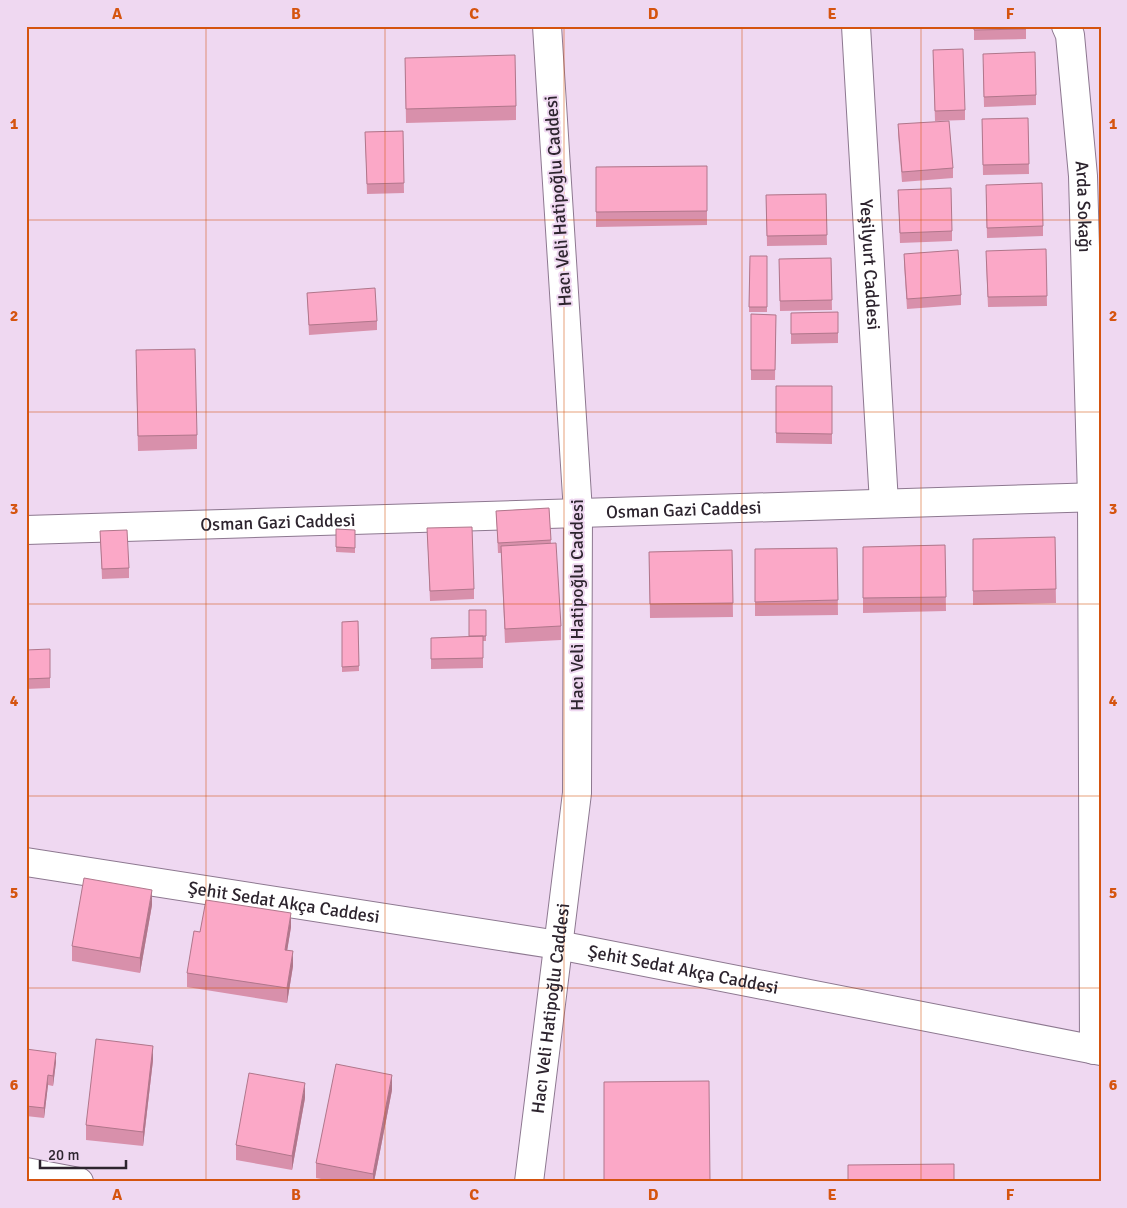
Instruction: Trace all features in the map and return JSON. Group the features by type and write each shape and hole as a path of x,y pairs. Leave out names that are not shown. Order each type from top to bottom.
{"street":[{"name":"Hacı Veli Hatipoğlu Caddesi","path":"529,1182 577,793 578,512 547,26"},
{"name":"Yeşilyurt Caddesi","path":"856,26 884,503"},
{"name":"Arda Sokağı","path":"1066,26 1070,35 1093,271 1097,497 1097,1051"},
{"name":"Osman Gazi Caddesi","path":"26,530 1097,497"},
{"name":"Şehit Sedat Akça Caddesi","path":"26,862 558,945 1097,1051"},
{"path":"26,1172 79,1182"}],"building":[{"path":"974,26 1026,26 1026,29 974,30"},
{"path":"963,49 965,110 935,111 933,50"},
{"path":"1035,52 1036,95 984,97 983,54"},
{"path":"515,55 516,106 406,109 405,58"},
{"path":"1028,118 1029,164 983,165 982,119"},
{"path":"949,121 953,168 902,172 898,124"},
{"path":"403,131 404,183 367,184 365,132"},
{"path":"707,166 707,211 596,212 596,167"},
{"path":"1042,183 1043,226 987,228 986,185"},
{"path":"951,188 952,231 900,233 898,190"},
{"path":"826,194 827,235 767,236 766,195"},
{"path":"1046,249 1047,296 988,297 986,251"},
{"path":"958,250 961,295 907,299 904,254"},
{"path":"750,256 767,256 767,307 749,307"},
{"path":"831,258 832,300 780,301 779,259"},
{"path":"375,288 377,321 309,325 307,293"},
{"path":"838,312 838,333 791,334 791,313"},
{"path":"751,314 776,315 775,370 751,370"},
{"path":"195,349 197,435 138,436 136,350"},
{"path":"776,386 832,386 832,434 776,433"},
{"path":"549,508 551,540 498,543 496,511"},
{"path":"472,527 474,589 430,591 427,528"},
{"path":"336,529 355,530 355,548 336,547"},
{"path":"127,530 129,568 102,569 100,531"},
{"path":"1055,537 1056,589 973,591 973,539"},
{"path":"556,543 561,626 505,629 501,546"},
{"path":"945,545 946,597 863,598 863,547"},
{"path":"837,548 838,600 755,602 755,549"},
{"path":"732,550 733,603 650,604 649,552"},
{"path":"469,610 486,610 486,636 469,636"},
{"path":"358,621 359,666 342,667 342,622"},
{"path":"483,636 483,658 431,659 431,638"},
{"path":"50,649 50,678 26,679 26,650"},
{"path":"84,878 152,890 140,958 72,946"},
{"path":"206,900 291,913 285,950 293,951 287,988 187,973 194,931 200,932"},
{"path":"96,1039 153,1046 143,1132 86,1125"},
{"path":"26,1049 56,1053 53,1076 48,1075 44,1108 26,1106"},
{"path":"336,1064 392,1075 373,1174 316,1163"},
{"path":"249,1073 305,1083 292,1156 236,1145"},
{"path":"709,1081 710,1182 604,1182 604,1082"},
{"path":"954,1164 954,1182 848,1182 848,1165"}]}
